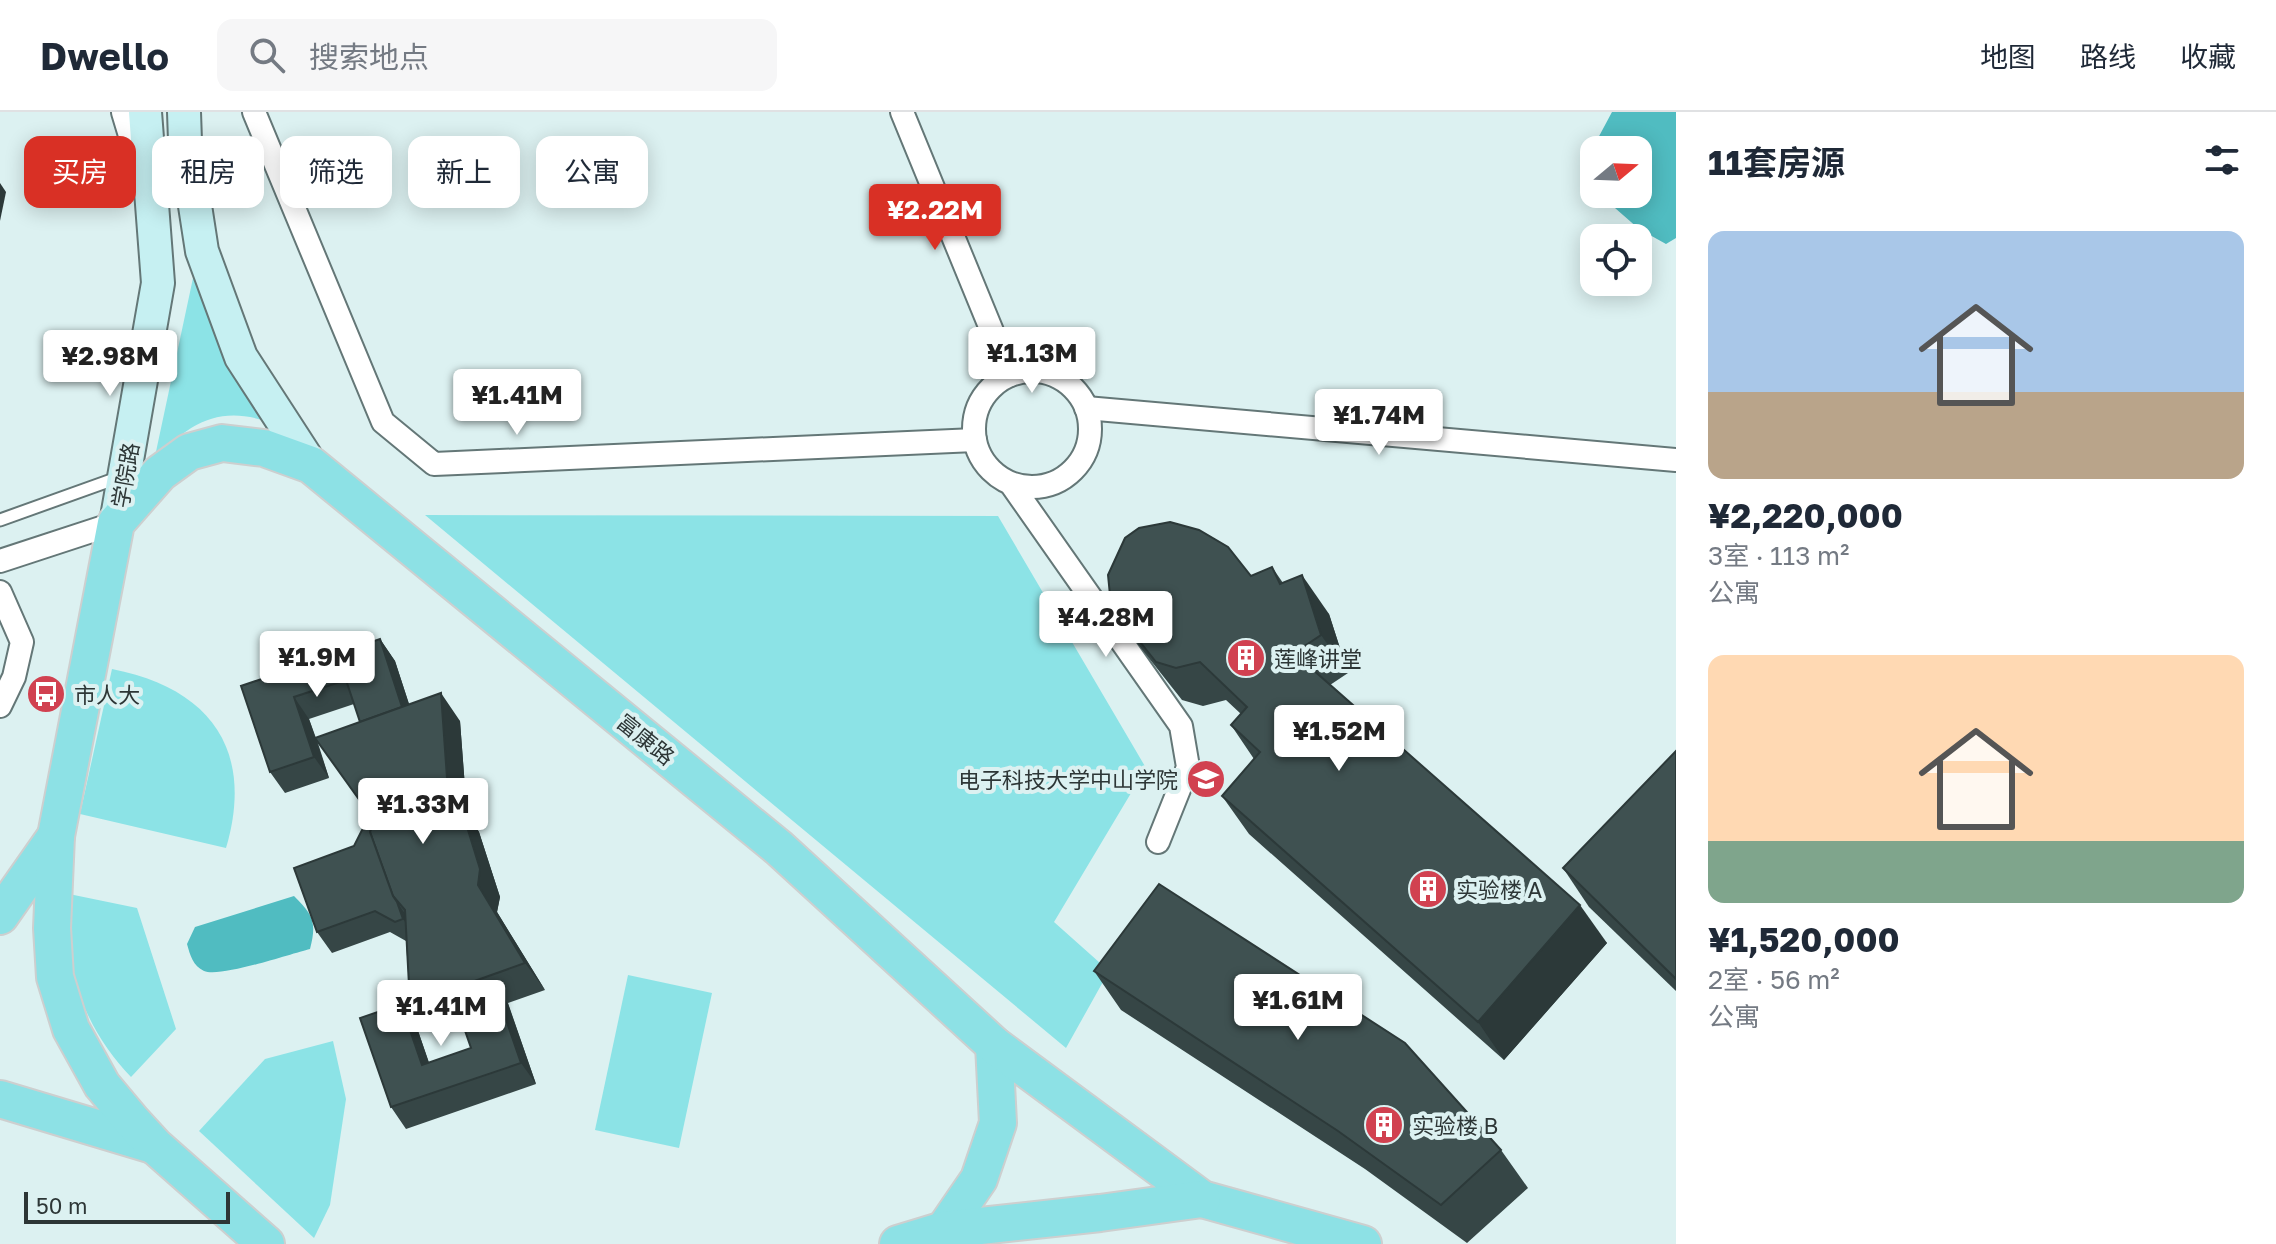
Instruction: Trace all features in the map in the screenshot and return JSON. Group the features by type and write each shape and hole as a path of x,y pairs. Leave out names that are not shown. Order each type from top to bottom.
{"main road":[{"name":"学院路","path":"145,112 158,283 125,476 56,836 52,928 55,977 71,1029 102,1085 155,1146 266,1244"},
{"path":"184,112 185,141 202,251 241,357 311,465"},
{"name":"富康路","path":"116,523 160,473 189,452 222,443 264,448 311,465 779,848 994,1045 1202,1199"},
{"path":"0,916 56,836"},
{"path":"944,1230 979,1179 998,1123 994,1045"},
{"path":"0,1099 155,1146"},
{"path":"898,1244 944,1230 1202,1199 1363,1244"}],"street":[{"path":"126,112 151,189"},
{"path":"254,112 383,422 434,464 975,440"},
{"path":"902,112 1010,375"},
{"path":"1028,371 1046,373 1063,380 1076,392 1086,408 1090,425 1088,443 1081,460 1068,475 1051,485 1031,488 1011,484 994,474 982,458 975,440 974,420 981,401 993,386 1010,375 1028,371"},
{"path":"1086,408 1676,460"},
{"path":"1011,484 1181,726 1188,767 1158,842"},
{"path":"0,561 116,523"},
{"path":"0,592 22,642 14,677 0,706"}],"lane":[{"path":"0,520 125,476"}],"shaded area":[{"path":"1612,112 1676,112 1676,238 1666,244 1652,236 1652,224 1633,224 1615,208 1652,208 1652,136 1599,136"},
{"path":"196,264 205,308 271,423 236,416 206,421 179,436 154,461"},
{"path":"425,515 998,516 1146,768 1054,922 1109,971 1066,1048"},
{"path":"112,669 146,678 175,691 199,708 217,729 229,753 234,781 233,813 226,848 80,814"},
{"path":"69,894 137,908 176,1029 131,1077 100,1037 78,989 69,948"},
{"path":"294,896 312,920 310,949 224,971 204,971 195,963 187,944 195,927"},
{"path":"628,975 712,993 679,1148 595,1130"},
{"path":"333,1041 346,1099 330,1205 314,1238 199,1131 265,1059"}],"building":[{"path":"1170,522 1199,530 1228,547 1251,576 1272,567 1280,584 1302,575 1321,635 1294,653 1580,905 1478,1022 1222,796 1260,752 1231,725 1247,707 1200,662 1176,668 1156,662 1111,605 1108,575 1125,538 1139,528"},
{"path":"380,639 402,707 360,722 346,680 294,697 314,757 270,772 241,686"},
{"path":"441,693 448,792 460,804 480,869 478,885 525,963 410,1004 405,910 393,896 370,832 373,819 315,738"},
{"path":"1676,751 1676,979 1563,868"},
{"path":"371,827 370,832 403,919 395,922 375,911 317,932 294,868 354,846 362,830"},
{"name":"实验楼 B","path":"1159,884 1405,1043 1501,1150 1441,1205 1338,1131 1094,971"},
{"path":"493,982 521,1063 391,1107 360,1018 401,1004 422,1065 471,1048 453,996"}],"place":[{"name":"莲峰讲堂","path":"1246,658"},
{"name":"市人大","path":"46,694"},
{"name":"电子科技大学中山学院","path":"1206,779"},
{"name":"实验楼 A","path":"1428,889"},
{"name":"实验楼 B","path":"1384,1125"}]}
